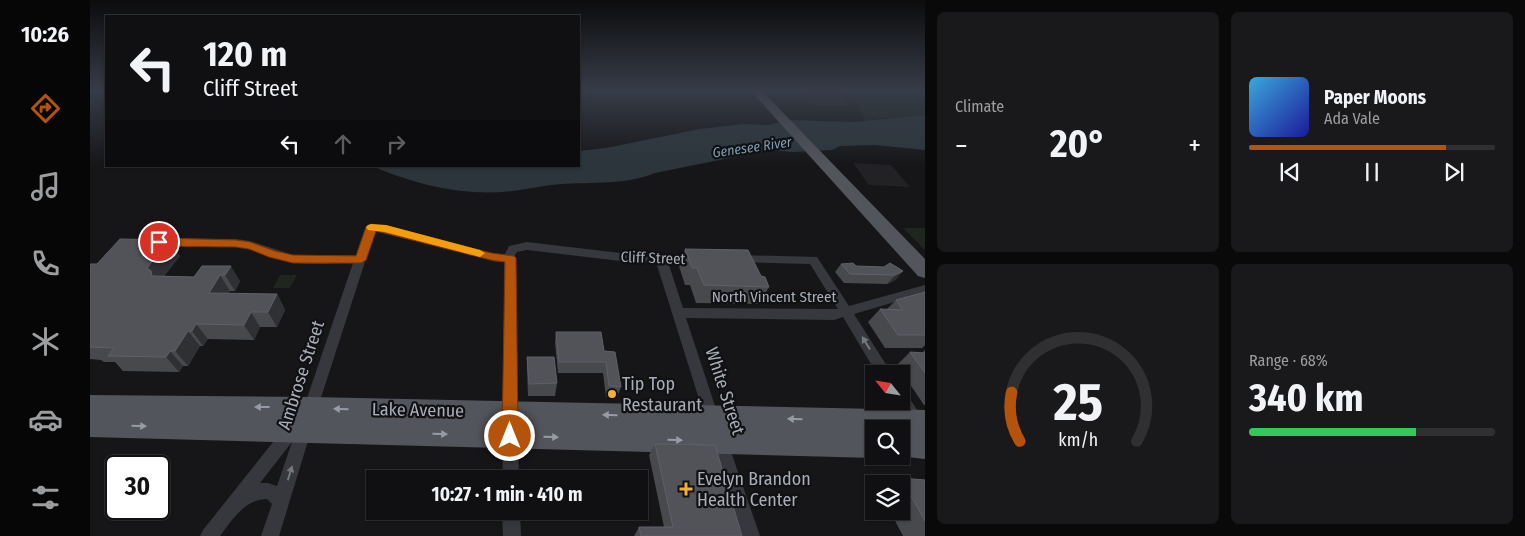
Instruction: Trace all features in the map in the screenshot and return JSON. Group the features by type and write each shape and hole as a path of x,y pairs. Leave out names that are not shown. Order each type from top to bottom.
{"main road":[{"path":"780,115 925,271"},
{"name":"Lake Avenue","path":"90,406 302,424"},
{"name":"Lake Avenue","path":"90,425 510,424 715,428 920,422"},
{"name":"Lake Avenue","path":"715,428 865,444"},
{"path":"910,445 925,446"}],"street":[{"name":"Ambrose Street","path":"270,536 302,424 371,227 386,228 496,258 510,258"},
{"path":"143,242 236,243 250,245 293,259 361,260"},
{"name":"Cliff Street","path":"510,258 513,249 527,246 616,257 708,259"},
{"path":"510,258 511,470"},
{"name":"White Street","path":"661,259 751,536"},
{"path":"728,259 812,260 879,365"},
{"name":"North Vincent Street","path":"678,313 820,316 846,313 925,289"},
{"path":"910,410 920,422 916,435 910,441"},
{"path":"214,530 302,424"},
{"path":"214,530 240,502 256,491 266,490 273,493 280,504"},
{"path":"511,520 512,536"}],"shaded area":[{"path":"862,115 925,115 864,120"},
{"path":"853,163 891,165 910,187 869,185"},
{"path":"903,228 925,228 925,250"},
{"path":"280,275 297,275 290,288 273,288"}],"water":[{"name":"Genesee River","path":"925,115 925,150 875,145 840,146 832,150 793,152 769,150 655,173 633,180 549,185 495,192 459,191 441,188 406,179 374,167 580,167 580,151 606,148 700,129 743,124 769,125 789,120 852,122"}],"building":[{"path":"120,239 169,240 147,268 151,271 152,276 194,277 202,266 231,266 225,275 220,275 209,293 277,294 268,312 251,312 244,325 196,324 192,331 188,331 175,351 170,351 166,357 108,356 114,348 90,347 90,264 97,264"},
{"path":"685,249 748,250 761,276 765,277 769,287 704,285 697,268 692,268"},
{"path":"853,263 856,266 884,267 890,263 903,271 895,275 850,274 841,264"},
{"path":"925,292 925,335 898,335 880,309 903,310 896,300"},
{"path":"556,332 601,332 604,351 615,352 621,387 609,386 606,362 559,362"},
{"path":"910,352 925,353 925,373"},
{"path":"527,357 554,357 557,383 529,384"},
{"name":"Evelyn Brandon Health Center","path":"655,444 715,445 742,536 641,536 639,527 673,527"},
{"path":"910,479 925,480 925,521 910,494"}],"slow traffic":[{"path":"371,227 386,228 480,253"}],"place":[{"name":"Tip Top Restaurant","path":"612,394"},
{"name":"Evelyn Brandon Health Center","path":"686,489"}],"route":[{"path":"159,242 236,243 250,245 293,259 361,260 371,227 376,227 491,256 510,258 510,436"}]}
